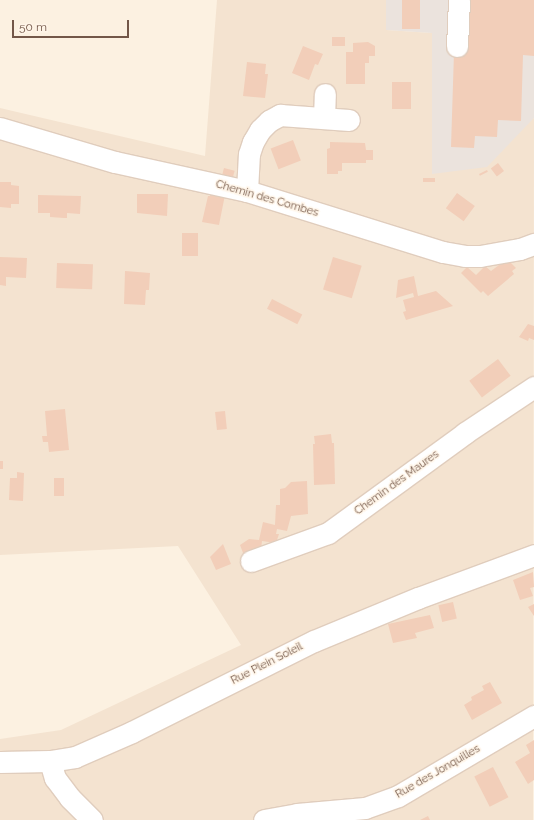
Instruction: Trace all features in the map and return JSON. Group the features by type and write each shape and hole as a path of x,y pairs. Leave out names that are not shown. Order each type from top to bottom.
{"street":[{"path":"457,46 459,0"},
{"path":"324,118 325,94"},
{"path":"247,191 249,154 253,142 260,130 269,121 280,115 350,120"},
{"name":"Chemin des Combes","path":"0,128 115,162 247,191 443,252 465,256 480,256 520,249 534,244"},
{"name":"Chemin des Maures","path":"252,561 328,533 465,433 534,387"},
{"name":"Rue Plein Soleil","path":"0,762 50,761 75,757 132,732 314,641 418,598 534,556"},
{"name":"Rue des Jonquilles","path":"264,820 297,814 365,808 398,796 534,716"},
{"path":"50,761 55,778 70,798 92,820"}],"shaded area":[{"path":"217,0 386,0 386,30 432,33 432,174 534,118 533,820 0,820 0,739 61,730 241,645 178,546 0,555 0,108 205,156"},
{"path":"386,0 534,0 534,118 487,167 432,174 432,33 386,30"}],"building":[{"path":"402,0 420,0 420,29 402,29"},
{"path":"465,0 534,0 534,56 523,55 521,121 498,120 497,137 475,136 474,148 451,147 454,52"},
{"path":"332,37 345,37 345,46 332,46"},
{"path":"368,42 375,46 375,56 369,56 369,63 365,63 365,84 346,84 346,52 353,52 353,43"},
{"path":"303,46 323,54 318,65 315,64 309,80 292,73"},
{"path":"247,62 266,64 265,74 268,74 265,98 243,96"},
{"path":"392,82 411,82 411,109 392,109"},
{"path":"293,140 301,161 278,169 271,149"},
{"path":"330,142 365,143 366,150 373,150 373,160 366,160 366,163 342,163 342,171 338,171 338,174 327,174 327,149 330,148"},
{"path":"498,163 504,171 497,176 491,168"},
{"path":"224,168 235,171 232,181 221,178"},
{"path":"487,170 488,172 480,176 479,174"},
{"path":"423,178 435,178 435,182 423,182"},
{"path":"0,182 11,182 11,185 19,186 19,204 11,204 11,208 0,207"},
{"path":"210,192 225,195 219,225 202,222"},
{"path":"457,193 475,206 464,221 446,208"},
{"path":"137,194 168,194 167,216 137,213"},
{"path":"38,195 81,196 80,214 67,213 67,218 64,218 50,217 50,213 38,213"},
{"path":"182,233 198,233 198,256 182,256"},
{"path":"0,257 27,258 26,278 6,277 6,286 0,285"},
{"path":"333,257 362,266 352,298 323,290"},
{"path":"507,259 516,268 512,271 514,274 488,296 483,291 481,293 461,273 467,267 476,275 485,266 491,271"},
{"path":"57,263 93,264 92,289 56,288"},
{"path":"125,271 150,273 149,290 146,290 145,305 124,304"},
{"path":"414,276 418,296 436,291 453,306 406,320 403,312 406,311 403,300 414,297 413,293 396,298 398,280"},
{"path":"272,299 302,314 297,324 267,309"},
{"path":"528,324 534,326 534,340 529,338 528,341 519,337"},
{"path":"498,359 511,376 482,397 469,381"},
{"path":"65,409 69,450 49,452 48,442 43,442 42,436 47,436 45,411"},
{"path":"225,411 227,429 217,430 215,412"},
{"path":"331,434 332,443 334,443 335,484 314,485 314,436"},
{"path":"0,461 3,461 3,469 0,469"},
{"path":"17,472 24,473 23,501 9,500 10,478 17,478"},
{"path":"54,478 64,478 64,496 54,496"},
{"path":"307,481 308,514 291,516 287,531 277,529 276,534 279,534 276,543 262,541 261,549 245,558 240,545 249,539 259,540 263,522 275,525 276,505 280,505 280,489 285,488 291,482"},
{"path":"223,544 231,564 216,570 210,557"},
{"path":"533,572 534,587 530,588 533,596 520,600 513,580"},
{"path":"453,602 457,619 442,622 438,605"},
{"path":"534,604 534,616 528,607"},
{"path":"430,615 434,628 415,633 417,638 393,643 388,624"},
{"path":"490,682 502,703 472,720 464,705 472,700 471,697 484,690 482,686"},
{"path":"534,740 534,780 528,784 515,762 530,753 526,745"},
{"path":"493,767 508,797 490,807 474,777"},
{"path":"428,816 430,820 420,820"}]}
